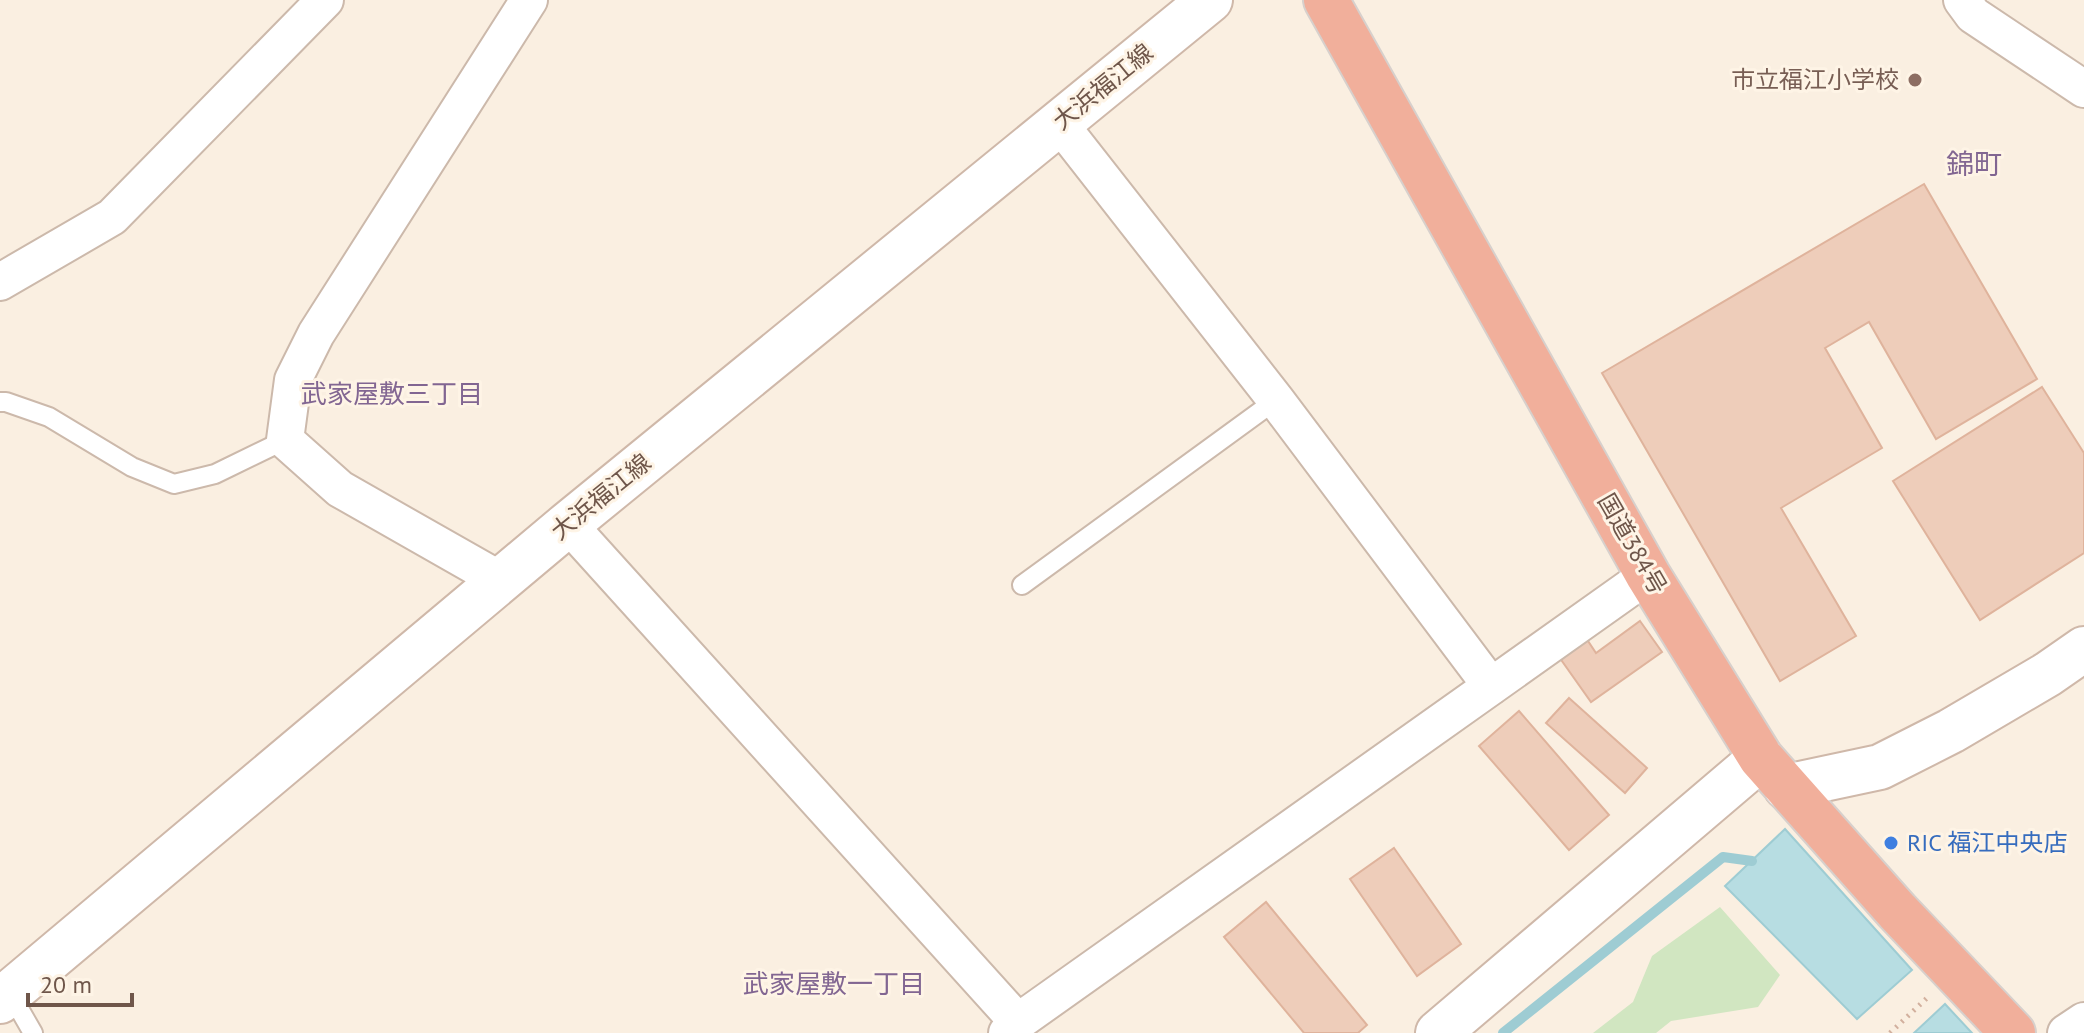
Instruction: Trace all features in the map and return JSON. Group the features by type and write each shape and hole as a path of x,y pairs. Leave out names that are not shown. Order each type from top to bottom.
{"highway":[{"name":"国道384号","path":"1326,0 1648,575 1774,773 2013,1033"}],"main road":[{"name":"大浜福江線","path":"3,992 568,524 1210,0"},
{"path":"1438,1033 1774,773 1880,767 1951,731 2084,649"}],"street":[{"path":"0,282 112,217 325,0"},
{"path":"500,580 340,489 285,440 293,380 316,334 529,0"},
{"path":"1962,0 1973,15 2084,89"},
{"path":"1059,123 1276,400 1491,686"},
{"path":"568,524 1012,1027 1648,575"},
{"path":"2066,1033 2084,1021"}],"lane":[{"path":"1022,585 1276,400"},
{"path":"0,402 49,417 132,467 174,484 215,474 285,440"},
{"path":"3,992 33,1033"}],"path":[{"path":"1890,1033 1955,972"}],"green space":[{"path":"1720,907 1780,975 1758,1007 1671,1021 1656,1033 1593,1033 1633,1002 1652,956"}],"water":[{"path":"1785,829 1912,970 1857,1019 1725,886"},
{"path":"1945,1004 1972,1033 1914,1033"}],"building":[{"path":"1924,184 2037,379 1936,439 1869,322 1825,348 1882,448 1781,508 1856,636 1780,681 1602,373"},
{"path":"2042,387 2084,453 2084,553 1980,620 1893,481"},
{"path":"1640,621 1662,652 1591,702 1557,654 1584,635 1596,653"},
{"path":"1569,698 1647,768 1625,793 1546,723"},
{"path":"1519,711 1609,815 1569,850 1479,746"},
{"path":"1394,848 1461,944 1417,976 1350,879"},
{"path":"1266,902 1367,1025 1358,1033 1304,1033 1224,937"}],"waterway":[{"path":"1503,1033 1723,857 1752,861"}],"place":[{"name":"市立福江小学校","path":"1915,80"},
{"name":"RIC 福江中央店","path":"1891,843"}],"district":[{"name":"錦町","path":"1974,164"},
{"name":"武家屋敷三丁目","path":"392,394"},
{"name":"武家屋敷一丁目","path":"834,984"}]}
